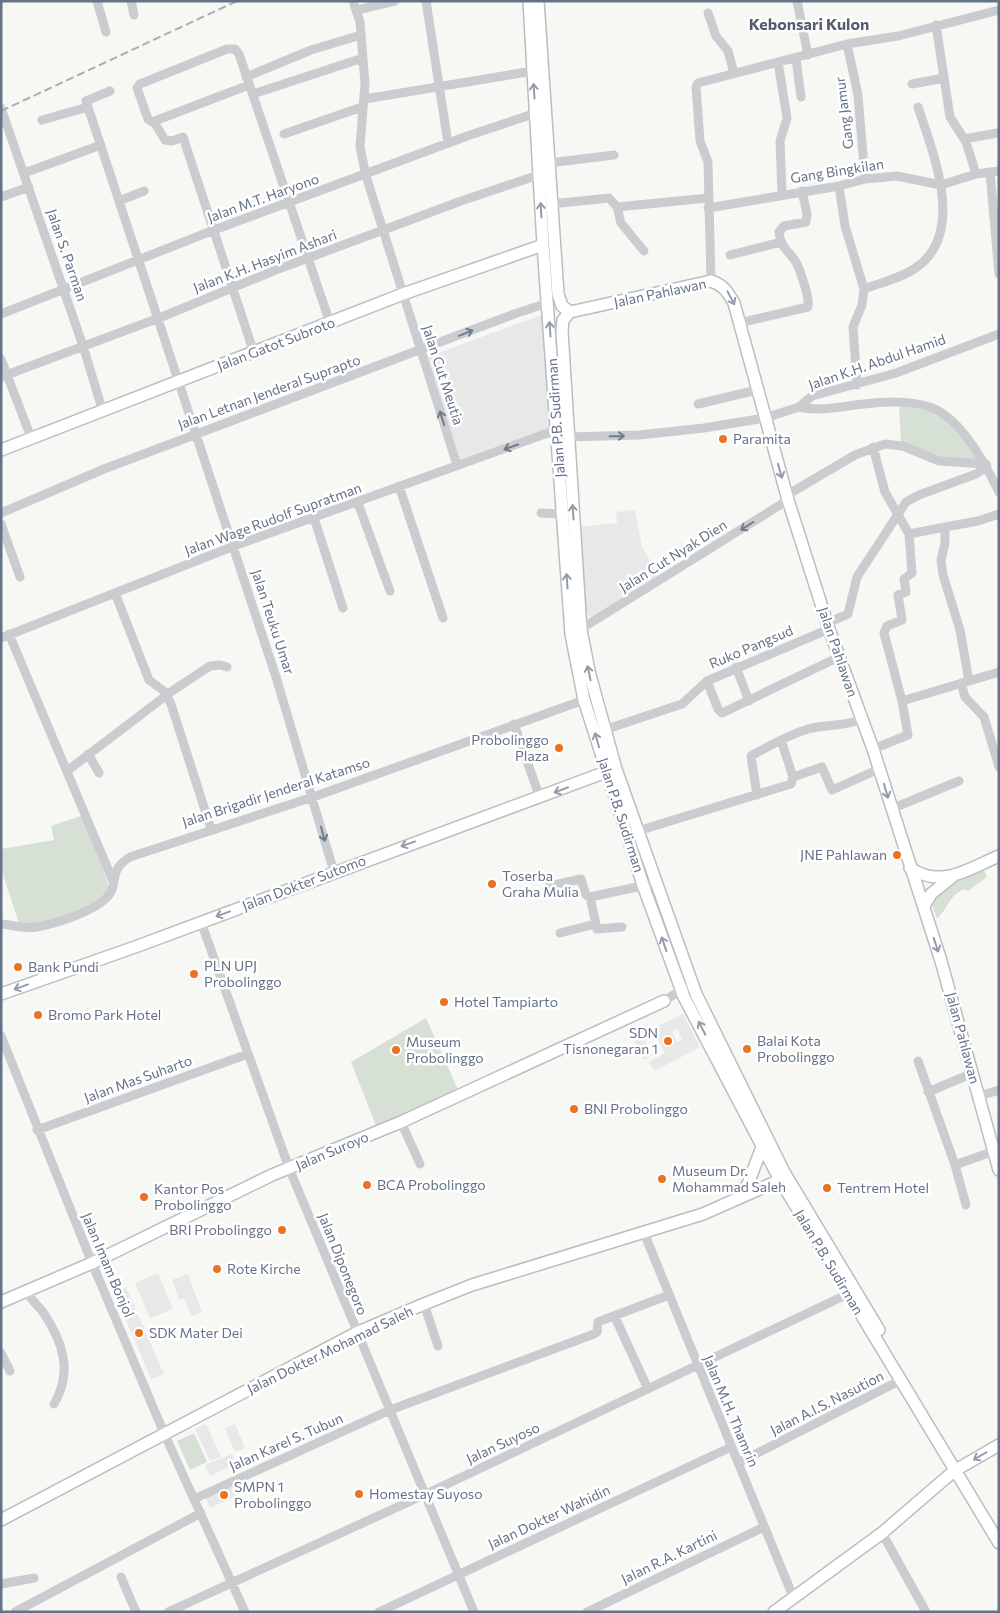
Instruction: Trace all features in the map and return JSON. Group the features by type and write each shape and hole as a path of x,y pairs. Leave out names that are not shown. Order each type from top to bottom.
{"main road":[{"name":"Jalan P.B. Sudirman","path":"529,1 536,114 551,204 548,244 559,302 570,312 563,320 562,331 576,632 590,676 632,833 643,885 682,994 722,1057 784,1178 848,1294 958,1469 999,1528"},
{"name":"Jalan P.B. Sudirman","path":"538,1 546,170 548,303 556,430 562,514 584,700 606,772 656,883 694,990 762,1147 784,1178 958,1469 999,1543"},
{"name":"Jalan Gatot Subroto","path":"1,450 32,440 403,294 548,244"},
{"name":"Jalan Pahlawan","path":"570,312 711,281 719,284 727,291 734,304 787,497 828,626 873,749 910,868 924,906 996,1152 999,1170"},
{"name":"Jalan Dokter Sutomo","path":"1,994 201,922 505,808 540,798 606,772"},
{"path":"910,868 930,878 956,874 999,856"},
{"path":"924,906 930,894 956,874"},
{"name":"Jalan Suroyo","path":"1,1302 92,1263 289,1168 401,1122 664,1001"},
{"path":"736,1200 748,1184 762,1147"},
{"name":"Jalan Dokter Mohamad Saleh","path":"1,1520 356,1333 481,1282 644,1233 736,1200 784,1178"},
{"path":"774,1612 882,1533 958,1469 999,1444"}],"street":[{"path":"97,1 106,32"},
{"path":"130,1 134,16"},
{"name":"Jalan Cut Meutia","path":"353,1 357,10 361,35 364,103 360,147 366,176 457,465"},
{"path":"357,10 395,1"},
{"path":"426,1 448,143"},
{"path":"797,1 808,56"},
{"path":"711,281 708,162 700,141 696,87 702,81 808,56 847,44 898,36 999,10"},
{"path":"708,13 716,36 728,50 734,73"},
{"path":"936,25 951,121 964,139 976,174"},
{"path":"154,122 248,81 311,50 361,35"},
{"name":"Gang Jamur","path":"847,44 858,95 864,179"},
{"path":"254,353 183,137 172,141 165,140 154,122 148,119 137,88 140,84 233,47 239,54 330,323"},
{"path":"252,94 362,58"},
{"path":"796,59 801,97"},
{"path":"778,62 787,118 780,141 782,194"},
{"path":"284,134 364,103 439,86 533,71"},
{"path":"912,84 944,78"},
{"path":"42,120 88,106 86,101 110,92"},
{"name":"Jalan Teuku Umar","path":"88,106 234,546 334,872"},
{"path":"864,289 913,270 929,255 943,226 941,185 918,107"},
{"name":"Jalan M.T. Haryono","path":"1,314 214,230 366,176 448,143 536,114"},
{"name":"Jalan S. Parman","path":"4,117 64,288 103,412"},
{"path":"964,139 997,133"},
{"path":"24,173 101,145"},
{"name":"Jalan K.H. Hasyim Ashari","path":"4,376 159,318 308,258 546,170 614,155"},
{"path":"994,171 999,274"},
{"name":"Gang Bingkilan","path":"708,208 782,194 839,186 864,179 897,176 941,185 976,174 994,171"},
{"path":"839,186 845,226 864,289 862,305 853,327 857,385"},
{"path":"1,197 29,187"},
{"path":"119,201 144,191"},
{"path":"739,323 808,307 809,301 799,268 781,242 779,232 781,227 806,222 807,214 802,191"},
{"path":"551,204 608,198 617,207 621,223 644,252"},
{"path":"617,207 708,198"},
{"path":"730,255 781,242"},
{"name":"Jalan Letnan Jenderal Suprapto","path":"1,513 197,433 421,350 517,312 548,303"},
{"name":"Jalan K.H. Abdul Hamid","path":"568,437 639,435 704,428 765,418 799,407 812,396 896,373 999,334"},
{"path":"1,359 4,376 32,440"},
{"path":"698,404 757,390"},
{"path":"799,407 814,410 867,403 894,403 936,410 948,418 958,429 986,466 999,492"},
{"name":"Jalan Wage Rudolf Supratman","path":"5,636 234,546 556,430"},
{"path":"873,749 908,735 902,701 884,633 887,626 902,620 898,595 906,592 904,579 912,573 908,534 884,488 873,447 889,444 903,446 939,461 986,466"},
{"name":"Jalan Cut Nyak Dien","path":"576,632 787,497 855,455 873,447"},
{"path":"898,516 906,502 912,498 976,474 986,466"},
{"path":"399,486 443,618"},
{"path":"358,502 390,591"},
{"path":"541,513 562,514"},
{"path":"908,534 978,521 999,514"},
{"name":"Ruko Pangsud","path":"604,730 682,704 707,681 828,626 848,614 858,577 898,516"},
{"path":"314,518 343,608"},
{"path":"1,524 20,577"},
{"path":"945,527 945,542 941,560 943,575 960,630 965,697 984,717 999,767"},
{"path":"115,594 149,680 164,692 182,734 211,829"},
{"path":"5,636 66,768 112,875"},
{"path":"707,681 719,712 726,712 839,657"},
{"path":"66,768 88,754 164,692 210,666 220,664 228,667"},
{"path":"736,667 749,701"},
{"path":"902,701 999,672"},
{"name":"Jalan Brigadir Jenderal Katamso","path":"1,924 36,927 83,912 109,895 112,875 121,863 130,856 312,797 584,700"},
{"path":"757,795 750,758 781,740 809,729 840,726 862,719"},
{"path":"514,724 540,798"},
{"path":"632,833 791,784 793,777 781,740"},
{"path":"88,754 99,773"},
{"path":"793,777 822,767 832,790 879,769"},
{"path":"891,809 959,781"},
{"path":"550,886 581,879 586,895 590,897 597,929 622,927"},
{"path":"590,897 656,883"},
{"name":"Jalan Diponegoro","path":"201,922 289,1168 356,1333 426,1494 474,1612"},
{"path":"560,933 595,924"},
{"name":"Jalan Suroyo","path":"664,1001 694,990"},
{"name":"Jalan Imam Bonjol","path":"1,1036 37,1130 164,1433 246,1612"},
{"name":"Jalan Mas Suharto","path":"37,1130 248,1054"},
{"path":"918,1061 955,1165 966,1206"},
{"path":"928,1092 973,1073"},
{"path":"979,1096 999,1090"},
{"path":"401,1122 420,1164"},
{"path":"955,1165 996,1152"},
{"name":"Jalan M.H. Thamrin","path":"644,1233 794,1599"},
{"path":"27,1291 30,1299 39,1306 51,1324 62,1353 65,1384 54,1404"},
{"name":"Jalan Suyoso","path":"168,1612 233,1584 426,1494 848,1294"},
{"path":"648,1389 616,1317 669,1295"},
{"path":"424,1304 438,1346"},
{"name":"Jalan Karel S. Tubun","path":"194,1499 390,1410 584,1338 597,1332 597,1323 616,1317"},
{"path":"1,1353 10,1371"},
{"name":"Jalan A.I.S. Nasution","path":"738,1463 901,1380"},
{"name":"Jalan Dokter Wahidin","path":"379,1612 731,1447"},
{"path":"15,1612 201,1513"},
{"name":"Jalan R.A. Kartini","path":"586,1612 764,1527"},
{"path":"882,1533 926,1612"},
{"path":"121,1577 136,1612"},
{"path":"1,1584 34,1578"}],"shaded area":[{"path":"544,314 552,427 460,459 427,357"},
{"path":"899,405 936,412 948,420 979,460 943,458 901,442"},
{"path":"635,510 642,547 659,576 595,619 584,613 579,527 617,523 616,512"},
{"path":"84,815 111,892 69,917 20,927 1,868 1,849 54,840 51,826"},
{"path":"983,867 987,877 968,891 964,889 955,895 937,919 932,903 933,897 938,891 952,881"},
{"path":"683,1014 700,1047 689,1053 654,1071 649,1062 665,1053 652,1029","holes":["677,1029 689,1053 682,1040 677,1042 672,1032"]},
{"path":"426,1018 459,1092 377,1128 351,1062"},
{"name":"SDN Tisnonegaran 1","path":"647,1024 654,1036 645,1041 653,1055 644,1060 630,1033"},
{"name":"SDK Mater Dei","path":"158,1273 173,1309 150,1318 135,1283"},
{"name":"SDK Mater Dei","path":"188,1274 202,1312 191,1316 184,1298 179,1300 172,1280"},
{"name":"SDK Mater Dei","path":"126,1287 164,1374 151,1379 114,1292"},
{"name":"SMPN 1 Probolinggo","path":"206,1424 221,1457 210,1461 195,1429"},
{"name":"SMPN 1 Probolinggo","path":"235,1424 245,1448 235,1452 225,1428"},
{"path":"194,1433 207,1462 190,1470 177,1441"},
{"name":"SMPN 1 Probolinggo","path":"232,1454 236,1464 210,1476 205,1465"},
{"name":"SMPN 1 Probolinggo","path":"239,1482 243,1493 210,1508 205,1497"}],"railway":[{"path":"1,111 237,1"}],"place":[{"name":"Paramita","path":"723,439"},
{"name":"Probolinggo Plaza","path":"559,748"},
{"name":"JNE Pahlawan","path":"897,855"},
{"name":"Toserba Graha Mulia","path":"492,884"},
{"name":"Bank Pundi","path":"18,967"},
{"name":"PLN UPJ Probolinggo","path":"194,974"},
{"name":"Hotel Tampiarto","path":"444,1002"},
{"name":"Bromo Park Hotel","path":"38,1015"},
{"name":"SDN Tisnonegaran 1","path":"668,1041"},
{"name":"Balai Kota Probolinggo","path":"747,1049"},
{"name":"Museum Probolinggo","path":"396,1050"},
{"name":"BNI Probolinggo","path":"574,1109"},
{"name":"Museum Dr. Mohammad Saleh","path":"662,1179"},
{"name":"BCA Probolinggo","path":"367,1185"},
{"name":"Tentrem Hotel","path":"827,1188"},
{"name":"Kantor Pos Probolinggo","path":"144,1197"},
{"name":"BRI Probolinggo","path":"282,1230"},
{"name":"Rote Kirche","path":"217,1269"},
{"name":"SDK Mater Dei","path":"139,1333"},
{"name":"Homestay Suyoso","path":"359,1494"},
{"name":"SMPN 1 Probolinggo","path":"224,1495"}],"district":[{"name":"Kebonsari Kulon","path":"809,24"}]}
